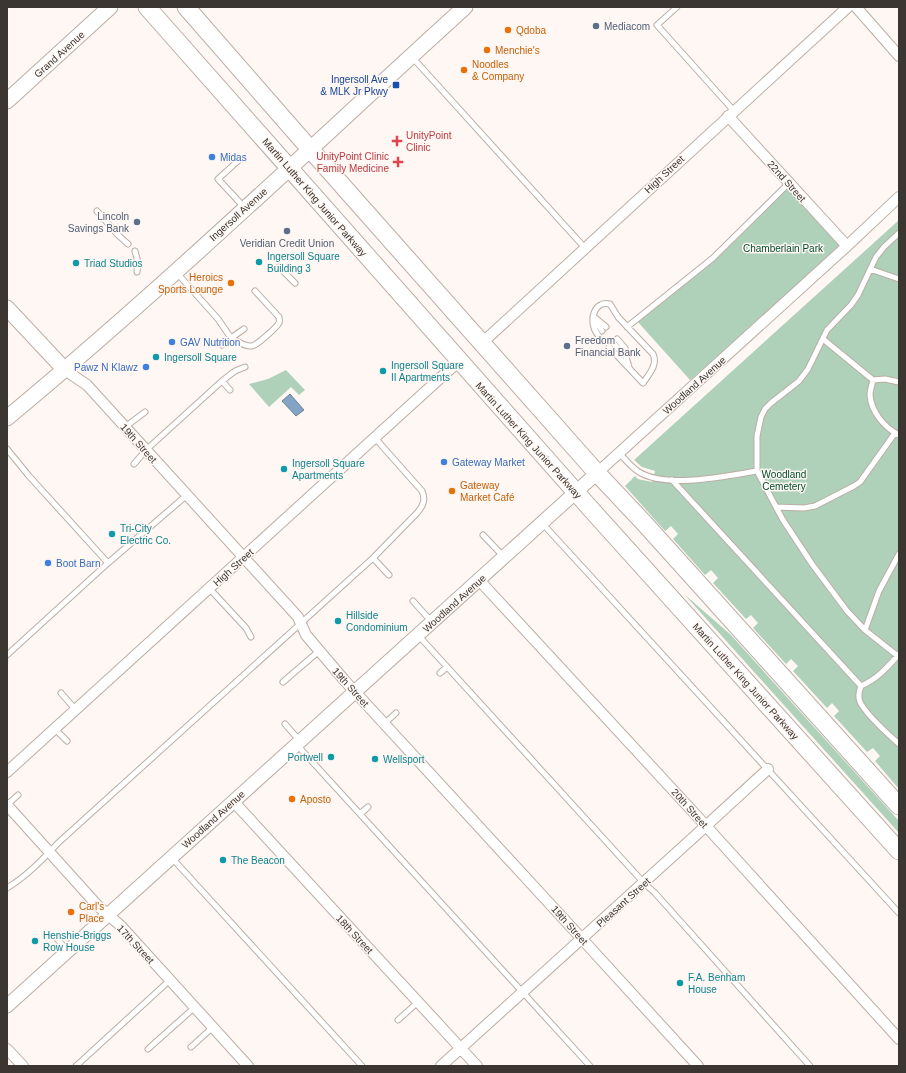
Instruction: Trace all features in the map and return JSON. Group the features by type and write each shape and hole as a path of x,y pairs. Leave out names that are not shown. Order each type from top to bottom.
{"main road":[{"name":"Grand Avenue","path":"7,101 110,7"},
{"name":"Martin Luther King Junior Parkway","path":"147,7 575,492 899,851"},
{"path":"186,7 597,473 645,524 899,806"},
{"name":"Ingersoll Avenue","path":"7,418 65,370 465,7"},
{"name":"19th Street","path":"7,308 65,370"}],"street":[{"name":"High Street","path":"482,342 848,7"},
{"path":"856,7 899,56"},
{"name":"22nd Street","path":"731,114 789,183 847,246"},
{"name":"Woodland Avenue","path":"7,1006 542,523 899,197"},
{"name":"High Street","path":"7,772 459,361"},
{"name":"19th Street","path":"65,370 87,384 298,616 306,635 355,692 698,1066"},
{"name":"20th Street","path":"479,580 706,826 899,1039"},
{"name":"Pleasant Street","path":"441,1066 768,769"},
{"name":"18th Street","path":"234,802 477,1066"},
{"name":"17th Street","path":"7,805 98,906 121,926 248,1066"},
{"path":"7,1049 23,1066"}],"lane":[{"path":"677,7 658,25 731,114"},
{"path":"411,56 585,248"},
{"path":"239,160 218,179 245,208"},
{"path":"627,327 713,258 789,183"},
{"path":"97,211 128,244"},
{"path":"861,686 875,679 899,656 865,630 847,611 812,564 783,520 757,471 757,436 761,417 765,409 770,403 799,381 808,369 827,330 851,305 858,295 880,252 899,233"},
{"path":"135,252 138,262 137,272"},
{"path":"279,267 295,284"},
{"path":"870,270 899,279"},
{"path":"175,271 218,319 231,338 251,346 257,344 280,322 279,317 255,291"},
{"path":"593,317 602,331 594,330 592,324 593,317 597,308 601,304 610,304 618,317 653,354 655,358 654,365 643,383 630,368 613,343 626,357 630,368"},
{"path":"222,345 244,330"},
{"path":"823,339 873,380 898,381"},
{"path":"134,464 146,450 222,381 235,371 245,368"},
{"path":"776,507 804,508 815,506 854,486 860,482 897,434 884,423 872,407 870,395 873,380"},
{"path":"222,381 230,390"},
{"path":"125,427 145,412"},
{"path":"7,888 28,877 60,841 373,558 422,507 424,496 422,491 375,438"},
{"path":"7,449 108,563"},
{"path":"619,452 639,472 653,478 696,480 757,471"},
{"path":"672,480 861,686"},
{"path":"7,655 108,563 187,495"},
{"path":"542,523 899,913"},
{"path":"483,535 504,557"},
{"path":"865,630 879,591 899,554"},
{"path":"373,558 388,575"},
{"path":"209,588 246,628 251,637"},
{"path":"412,601 432,622"},
{"path":"418,635 644,883 655,893 810,1066"},
{"path":"283,682 319,651"},
{"path":"440,673 446,666"},
{"path":"861,686 859,697 860,702 880,726 899,744"},
{"path":"61,693 76,710"},
{"path":"384,724 396,713"},
{"path":"285,724 299,743 360,814 590,1066"},
{"path":"55,728 67,742"},
{"path":"7,805 18,795"},
{"path":"360,814 368,807"},
{"path":"172,857 362,1066"},
{"path":"58,940 68,951"},
{"path":"76,1066 170,980"},
{"path":"398,1020 418,1002"},
{"path":"148,1049 195,1007"},
{"path":"191,1047 213,1027"},
{"path":"355,1059 360,1054"}],"green space":[{"name":"Chamberlain Park","path":"789,187 847,246 690,380 637,321"},
{"name":"Woodland Cemetery","path":"899,220 899,789 875,761 880,756 873,748 867,752 834,716 839,711 832,703 827,708 793,671 798,666 791,659 786,664 753,628 758,623 751,615 746,619 713,583 718,578 711,570 705,575 673,539 678,534 671,526 665,531 625,486 635,476 638,479 652,482 655,471 642,467 634,460"},
{"path":"286,370 305,390 299,395 291,387 269,407 249,384 268,379"},
{"path":"684,594 730,634 899,821 899,833"}],"water":[{"path":"290,394 304,410 296,416 282,401"}],"place":[{"name":"Mediacom","path":"596,26"},
{"name":"Qdoba","path":"508,30"},
{"name":"Menchie's","path":"487,50"},
{"name":"Noodles & Company","path":"464,70"},
{"name":"Ingersoll Ave & MLK Jr Pkwy","path":"396,85"},
{"name":"UnityPoint Clinic","path":"397,141"},
{"name":"Midas","path":"212,157"},
{"name":"UnityPoint Clinic Family Medicine","path":"398,162"},
{"name":"Lincoln Savings Bank","path":"137,222"},
{"name":"Veridian Credit Union","path":"287,231"},
{"name":"Ingersoll Square Building 3","path":"259,262"},
{"name":"Triad Studios","path":"76,263"},
{"name":"Heroics Sports Lounge","path":"231,283"},
{"name":"GAV Nutrition","path":"172,342"},
{"name":"Freedom Financial Bank","path":"567,346"},
{"name":"Ingersoll Square","path":"156,357"},
{"name":"Pawz N Klawz","path":"146,367"},
{"name":"Ingersoll Square II Apartments","path":"383,371"},
{"name":"Gateway Market","path":"444,462"},
{"name":"Ingersoll Square Apartments","path":"284,469"},
{"name":"Gateway Market Café","path":"452,491"},
{"name":"Tri-City Electric Co.","path":"112,534"},
{"name":"Boot Barn","path":"48,563"},
{"name":"Hillside Condominium","path":"338,621"},
{"name":"Portwell","path":"331,757"},
{"name":"Wellsport","path":"375,759"},
{"name":"Aposto","path":"292,799"},
{"name":"The Beacon","path":"223,860"},
{"name":"Carl's Place","path":"71,912"},
{"name":"Henshie-Briggs Row House","path":"35,941"},
{"name":"F.A. Benham House","path":"680,983"}]}
